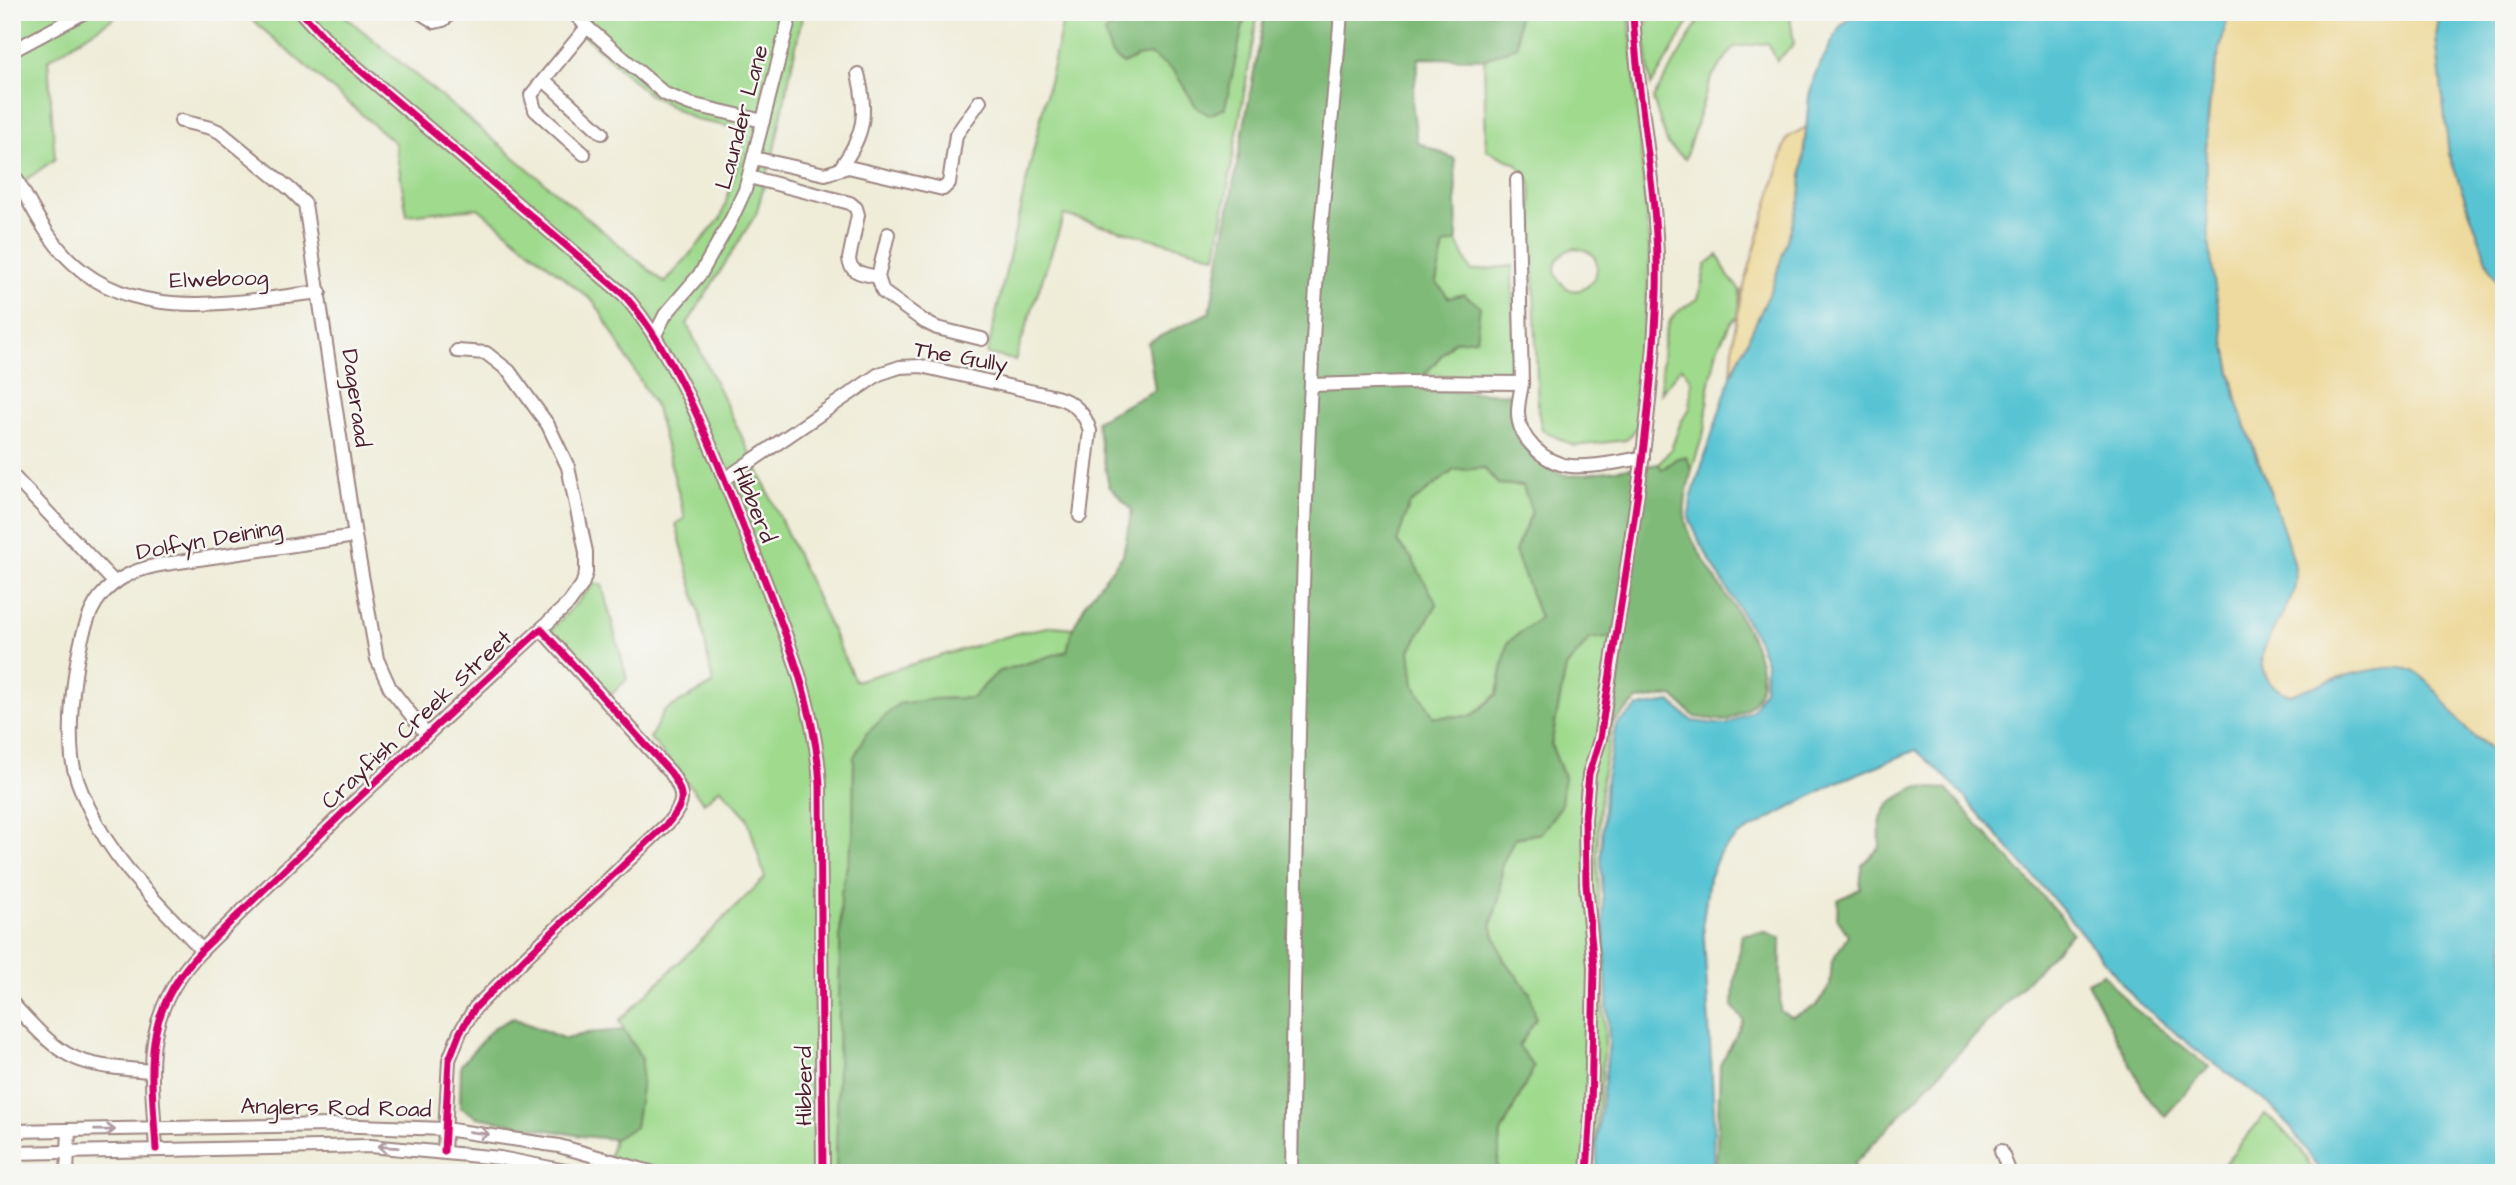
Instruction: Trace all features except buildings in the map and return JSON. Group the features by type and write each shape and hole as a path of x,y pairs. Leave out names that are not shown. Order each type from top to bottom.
{"street":[{"path":"12,51 85,12"},
{"name":"Hibberd","path":"301,12 333,47 624,295 655,335 725,479 789,640 817,744 820,785 823,1173"},
{"path":"419,12 435,22 443,20 453,12"},
{"path":"573,12 665,94 690,104 763,121"},
{"name":"Launder Lane","path":"655,335 665,315 701,273 732,218 749,177 791,12"},
{"path":"1291,1173 1293,941 1311,385 1321,221 1341,12"},
{"path":"1587,1173 1594,967 1586,884 1585,819 1589,774 1600,739 1643,458 1657,293 1655,208 1633,12"},
{"path":"584,154 535,110 531,95 587,27"},
{"path":"841,167 860,136 862,98 858,74"},
{"path":"544,80 602,133"},
{"path":"754,158 825,174 848,167 943,189 949,183 956,135 980,101"},
{"name":"Dageraad","path":"181,121 220,132 302,199 309,219 355,536 377,659 394,694 427,735"},
{"name":"Elweboog","path":"12,171 40,222 62,252 85,274 118,291 170,303 237,301 320,292"},
{"path":"749,177 850,203 858,215 849,265 854,271 878,277"},
{"path":"1517,180 1522,383 1518,413 1521,427 1537,450 1548,459 1573,467 1643,458"},
{"path":"888,234 878,277 883,292 937,328 982,339"},
{"path":"457,351 486,354 509,371 548,425 568,467 586,552 586,573 582,585 569,603 541,629"},
{"name":"The Gully","path":"725,479 879,374 900,366 921,366 1066,400 1075,405 1087,421 1090,442 1080,516"},
{"path":"1311,385 1522,383"},
{"path":"12,475 115,583"},
{"name":"Dolfyn Deining","path":"202,950 116,854 89,808 72,761 71,712 84,630 100,597 125,576 150,566 355,536"},
{"name":"Crayfish Creek Street","path":"156,1149 151,1071 153,1037 163,1005 179,976 202,950 352,804 541,629 671,773 681,789 682,798 669,822 475,1008 460,1032 449,1060 444,1151"},
{"path":"12,1003 43,1036 66,1055 94,1066 151,1071"},
{"name":"Anglers Rod Road","path":"12,1131 331,1125 445,1129 559,1146 612,1167 654,1173"},
{"path":"67,1173 69,1130"},
{"name":"Anglers Rod Road","path":"12,1153 333,1145 444,1151 500,1158 576,1173"},
{"path":"2001,1151 2010,1173"}],"green space":[{"path":"12,12 123,12 48,60 55,159 24,181 12,181"},
{"path":"243,12 340,12 665,283 721,218 748,130 696,120 648,94 558,12 803,12 775,146 756,214 687,324 855,681 1022,632 1053,626 1073,628 1067,651 998,672 972,698 934,699 854,757 853,837 841,894 836,1173 605,1173 614,1139 635,1127 642,1059 619,1021 765,878 747,817 720,788 704,803 650,738 664,711 713,684 699,612 676,524 685,518 656,408 595,303 478,208 407,215 395,143"},
{"path":"1065,12 1258,12 1216,256 1064,215 1015,360 987,354"},
{"path":"1139,12 1246,12 1225,108 1209,115 1197,108 1174,71 1151,55 1137,57 1123,64 1111,54 1105,32"},
{"path":"1265,12 1518,12 1517,46 1484,59 1419,58 1412,100 1417,142 1455,159 1457,241 1444,245 1436,282 1449,298 1463,294 1480,306 1476,339 1454,341 1424,375 1424,390 1510,394 1512,423 1522,444 1544,465 1570,476 1659,464 1662,470 1677,458 1686,457 1692,469 1685,511 1691,537 1752,640 1761,665 1761,688 1749,707 1726,721 1695,717 1673,696 1637,700 1613,723 1623,644 1608,637 1590,639 1566,667 1551,745 1564,777 1561,806 1541,833 1515,838 1502,864 1500,895 1491,925 1504,960 1530,993 1536,1019 1519,1046 1534,1067 1501,1133 1497,1173 836,1173 841,894 853,837 854,757 866,734 898,704 972,698 998,672 1067,651 1073,628 1087,601 1123,555 1132,510 1109,486 1096,421 1155,390 1148,342 1210,312","holes":["1484,468 1498,484 1523,486 1532,513 1515,551 1540,618 1508,642 1497,694 1472,716 1434,717 1414,685 1410,650 1437,604 1411,557 1397,542 1409,505 1454,470"]},
{"path":"1518,12 1629,12 1650,258 1637,428 1626,440 1574,446 1542,430 1538,411 1531,182 1517,164 1486,150 1484,59 1517,46","holes":["1574,248 1588,252 1595,259 1597,268 1594,278 1588,286 1579,290 1569,289 1557,276 1557,261 1564,253"]},
{"path":"1650,12 1695,12 1651,86 1644,35"},
{"path":"1704,12 1801,12 1790,16 1794,44 1777,61 1768,43 1734,47 1711,78 1685,159 1668,145 1653,99"},
{"path":"1457,241 1471,271 1512,266 1514,362 1502,376 1424,375 1454,341 1476,339 1479,306 1449,299 1436,282 1444,245"},
{"path":"1718,255 1728,276 1740,290 1738,316 1731,322 1717,349 1708,393 1706,425 1692,469 1685,457 1677,458 1661,470 1659,464 1671,449 1681,422 1690,408 1692,381 1681,367 1661,393 1662,355 1667,326 1683,308 1698,299 1706,264"},
{"path":"1484,468 1498,484 1523,486 1532,512 1515,551 1540,618 1508,642 1497,694 1473,716 1434,717 1414,685 1410,650 1437,604 1397,542 1409,505 1454,470"},
{"path":"595,583 602,585 627,679 611,695 551,630"},
{"path":"1608,637 1623,644 1620,683 1602,777 1597,852 1605,1043 1592,1173 1497,1173 1501,1133 1534,1067 1519,1047 1530,993 1504,960 1491,925 1500,895 1502,864 1515,838 1541,833 1564,777 1551,745 1566,667 1590,639"},
{"path":"1916,787 1946,789 2062,918 2072,933 1854,1164 1857,1173 1716,1173 1720,1065 1744,1021 1733,1007 1742,934 1766,932 1781,938 1780,1011 1792,1017 1816,1006 1830,986 1832,961 1848,935 1837,918 1838,900 1860,889 1862,865 1880,847 1880,824 1885,810"},
{"path":"2103,974 2130,1005 2209,1067 2165,1116 2149,1100 2087,982"},
{"path":"513,1018 565,1039 588,1033 624,1030 642,1059 635,1127 614,1139 581,1136 477,1117 460,1107 461,1065 493,1028"},
{"path":"2265,1114 2293,1140 2314,1173 2228,1173 2222,1167"}],"sand":[{"path":"2229,12 2440,12 2436,37 2449,154 2491,271 2504,291 2504,757 2466,730 2433,688 2396,668 2342,676 2290,695 2272,687 2264,671 2262,649 2295,590 2276,507 2238,404 2214,290 2206,211 2206,149 2211,88"},
{"path":"1806,127 1800,200 1772,288 1731,376 1734,333 1742,293 1787,138"}],"water":[{"path":"1857,12 2229,12 2214,70 2207,122 2206,187 2210,251 2236,397 2291,551 2296,575 2288,604 2265,647 2263,673 2272,685 2290,695 2371,670 2403,668 2415,672 2436,691 2469,732 2504,757 2504,1173 2322,1173 2290,1127 2269,1104 2195,1049 2135,999 2067,915 1953,784 1916,750 1835,783 1738,836 1719,854 1709,878 1703,921 1714,1112 1713,1173 1597,1173 1597,1142 1609,1044 1601,853 1606,779 1616,725 1638,707 1671,702 1692,721 1726,725 1753,710 1764,690 1766,662 1758,641 1701,545 1689,518 1691,499 1731,376 1772,288 1800,200 1809,96 1815,74 1840,27"},
{"path":"2440,12 2504,12 2504,291 2491,271 2449,154 2436,37"}],"cycle path":[{"path":"301,12 333,47 624,295 662,348 694,410 783,627 803,689 817,752 820,785 823,1173"},
{"path":"1587,1173 1594,967 1586,884 1585,819 1589,774 1600,739 1642,460 1657,292 1655,222 1633,12"},
{"path":"156,1149 152,1092 154,1043 159,1019 182,974 202,950 352,804 541,629 671,773 681,793 680,804 669,822 475,1008 460,1032 449,1060 444,1151"}]}
